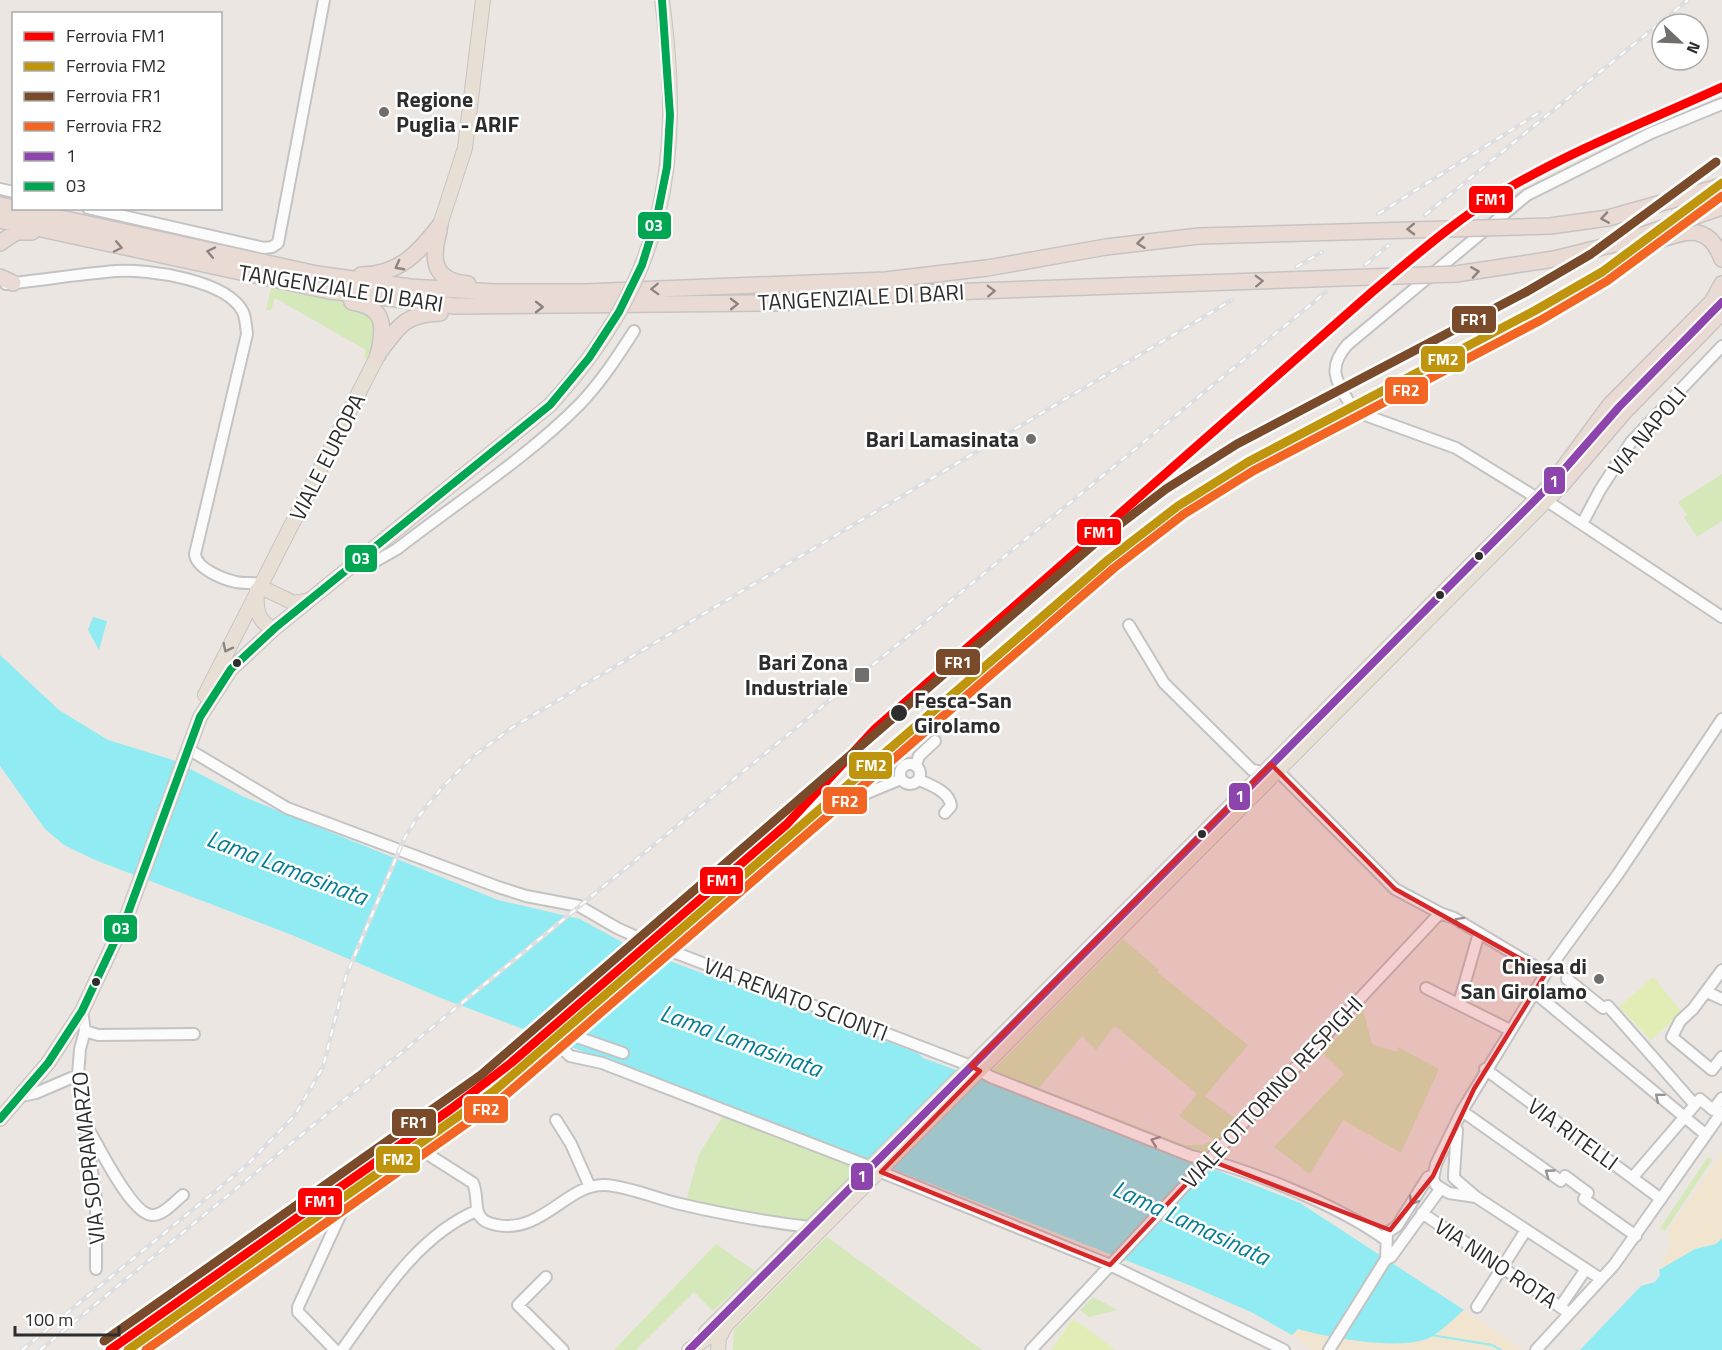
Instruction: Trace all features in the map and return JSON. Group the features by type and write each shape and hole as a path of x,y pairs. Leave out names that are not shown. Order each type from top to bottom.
{"highway":[{"name":"TANGENZIALE DI BARI","path":"23,210 317,274 495,300 596,291 885,280 987,268 1106,247 1199,236 1550,226 1608,218 1722,186"},
{"name":"TANGENZIALE DI BARI","path":"0,220 90,241 370,298 777,303 921,293 1456,274 1554,259 1623,242 1722,207"},
{"path":"317,274 328,271 359,276 386,272 418,254 440,225"},
{"path":"378,355 396,329 407,319 420,314 465,312 495,300 478,285 451,281 439,270 434,254 440,225"},
{"path":"0,243 16,232 26,231 64,240 90,241"},
{"path":"1623,242 1637,245 1681,231 1702,236 1712,242 1722,259"},
{"path":"242,273 274,287 357,302 374,310 382,321 383,329 378,355"},
{"path":"1557,484 1610,405 1712,302 1722,284"},
{"path":"1557,484 1619,407 1722,302"},
{"path":"1557,484 1722,312"},
{"path":"1557,484 1722,322"}],"main road":[{"path":"440,225 465,148 483,0"},
{"path":"0,1119 21,1096 82,1011 140,881 200,717 231,669 275,628 550,405 574,379 613,324 650,246 666,182 670,147 671,74 662,0"},
{"name":"VIALE EUROPA","path":"200,717 208,687 378,355"},
{"path":"718,1350 719,1338 726,1326 876,1169 1271,769 1557,484"},
{"path":"275,559 272,583 278,615 275,628"},
{"path":"275,628 268,627 258,614 257,590 267,590 294,603 311,599"},
{"path":"693,1347 810,1227 876,1169"},
{"path":"693,1347 726,1326"}],"street":[{"path":"97,210 264,248 272,248 278,243 324,0"},
{"path":"1722,104 1651,133 1527,195 1347,345 1333,367 1335,376 1354,411 1456,448 1582,524 1722,617"},
{"path":"4,282 118,271 137,272 212,286 225,293 238,305 246,321 245,348 195,554 200,565 257,590"},
{"path":"360,560 376,561 397,549 547,434 580,404 609,370 634,331"},
{"name":"VIA NAPOLI","path":"1582,524 1600,490 1631,442 1722,346"},
{"path":"1129,625 1164,683 1252,770 1271,769 1395,888 1440,913 1454,918 1546,973"},
{"path":"1476,1197 1449,1192 1436,1185 1434,1174 1436,1164 1460,1116 1533,992 1618,874 1721,722"},
{"path":"916,765 919,756 935,741"},
{"name":"VIA RENATO SCIONTI","path":"187,752 287,807 507,890 579,906 617,928 667,950 1358,1220 1393,1237"},
{"path":"916,765 904,766 900,772 901,779 910,785 919,780 933,785 949,798 951,806 945,813"},
{"path":"916,765 920,770 919,780"},
{"path":"667,950 693,918 810,820 831,808 901,779"},
{"name":"VIALE OTTORINO RESPIGHI","path":"1031,1350 1440,913"},
{"path":"1459,1003 1479,933"},
{"path":"1722,970 1707,992 1680,1022 1672,1037 1712,1070 1722,1058"},
{"path":"1567,979 1603,1008 1608,1006 1697,1102 1713,1110 1722,1098"},
{"path":"1426,988 1510,1030"},
{"path":"1533,992 1705,1134"},
{"path":"1707,992 1722,999"},
{"name":"VIA SOPRAMARZO","path":"82,1011 86,1031 80,1049 78,1075 96,1199 96,1269"},
{"path":"86,1031 98,1035 194,1034"},
{"path":"623,1053 577,1037 565,1037 560,1046 570,1056 602,1063 1112,1263 1284,1350"},
{"name":"VIA RITELLI","path":"1485,1070 1661,1199"},
{"path":"21,1096 36,1094 78,1075"},
{"path":"1633,1177 1697,1102"},
{"path":"1565,1310 1601,1279 1636,1236 1722,1112"},
{"path":"1393,1237 1422,1213 1443,1188 1450,1186 1454,1177 1460,1116"},
{"path":"1460,1116 1561,1181 1564,1176 1588,1193 1584,1199 1636,1236"},
{"path":"556,1120 572,1144 590,1187"},
{"path":"85,1123 112,1173 141,1210 150,1216 158,1215 183,1195"},
{"path":"335,1350 298,1312 298,1307 318,1269 349,1196 357,1184 400,1153 418,1148 473,1183 476,1211 486,1222 498,1226 528,1224 590,1187 606,1185 682,1204 810,1227"},
{"path":"1329,1350 1386,1259 1393,1237 1428,1177 1445,1167 1476,1197 1601,1279"},
{"path":"342,1350 385,1289 427,1242 476,1211"},
{"name":"VIA NINO ROTA","path":"1422,1213 1565,1310"},
{"path":"1477,1306 1526,1230"},
{"path":"1536,1350 1565,1310 1586,1269"},
{"path":"546,1277 518,1305 563,1350"}],"highlighted area":[{"path":"1271,764 1395,889 1546,973 1474,1089 1433,1176 1390,1230 1209,1160 1110,1265 881,1172 980,1071 971,1066"}],"green space":[{"path":"271,288 366,307 379,335 369,359 364,358 366,350 275,298 271,310 266,310"},
{"path":"1722,474 1722,521 1697,537 1684,517 1687,515 1678,502"},
{"path":"1123,939 1159,970 1157,972 1248,1045 1205,1096 1237,1120 1205,1156 990,1073","holes":["1115,1026 1197,1094 1179,1116 1214,1140 1202,1145 1185,1145 1039,1088 1082,1036 1096,1050"]},
{"path":"1653,977 1682,1012 1651,1040 1619,1007"},
{"path":"1363,1009 1372,1044 1397,1052 1398,1047 1439,1069 1401,1153 1343,1120 1310,1174 1274,1147 1344,1074 1323,1053"},
{"path":"725,1113 862,1165 803,1224 686,1201 699,1154"},
{"path":"1708,1157 1712,1160 1665,1231 1660,1228"},
{"path":"827,1237 982,1350 733,1350 734,1330"},
{"path":"716,1244 755,1271 713,1311 694,1292 636,1350 614,1350"},
{"path":"1093,1297 1118,1310 1089,1317 1080,1310"},
{"path":"1073,1319 1116,1350 1051,1350"}],"sand":[{"path":"1722,1152 1722,1238 1716,1244 1695,1249 1659,1270 1671,1242 1667,1232"},
{"path":"1464,1310 1523,1350 1313,1350 1292,1335 1298,1329 1362,1342 1413,1342 1432,1336"}],"water":[{"path":"93,617 107,621 99,650 88,630"},
{"name":"Lama Lamasinata","path":"0,655 59,710 108,740 173,760 244,797 498,900 580,919 629,946 918,1053 923,1058 1300,1203 1464,1310 1432,1336 1413,1342 1362,1342 1298,1329 1292,1335 1251,1312 1189,1285 829,1144 441,998 292,935 95,860 64,845 45,829 0,766"},
{"path":"1722,1238 1722,1350 1580,1350 1641,1286 1655,1282 1660,1275 1659,1270 1695,1249 1716,1244"}],"waterway":[{"name":"Lama Lamasinata","path":"1431,1335 1492,1345 1501,1350"}],"railway":[{"path":"1425,215 1688,0"},
{"path":"1378,214 1540,112"},
{"path":"1365,265 1389,245"},
{"path":"1296,267 1322,252"},
{"path":"40,1350 1326,292"},
{"path":"22,1350 247,1165 295,1115 323,1067 346,976 404,839 440,790 472,757 513,727 1232,300"}],"rail line":[{"name":"FM1","path":"110,1350 451,1109 511,1063 787,824 874,730 1372,292 1437,238 1471,212 1533,174 1722,87"},
{"name":"FR1","path":"104,1341 481,1075 1094,544 1166,489 1237,444 1526,292 1591,254 1716,162"},
{"name":"FM2","path":"128,1350 494,1091 1108,560 1178,506 1248,462 1536,310 1602,272 1722,183"},
{"name":"FR2","path":"146,1350 501,1099 1114,568 1184,514 1253,471 1541,320 1607,281 1722,196"}],"transit line":[{"name":"03","path":"0,1119 48,1063 82,1011 128,913 200,717 231,669 275,628 550,405 589,358 619,312 642,265 657,217 667,167 670,115 662,0"},
{"name":"1","path":"689,1350 1554,481 1619,407 1722,302"}],"place":[{"name":"Regione Puglia - ARIF","path":"384,112"},
{"name":"Bari Lamasinata","path":"1031,439"},
{"name":"Bari Zona Industriale","path":"862,675"},
{"name":"Fesca-San Girolamo","path":"899,713"},
{"name":"Chiesa di San Girolamo","path":"1599,979"}]}
